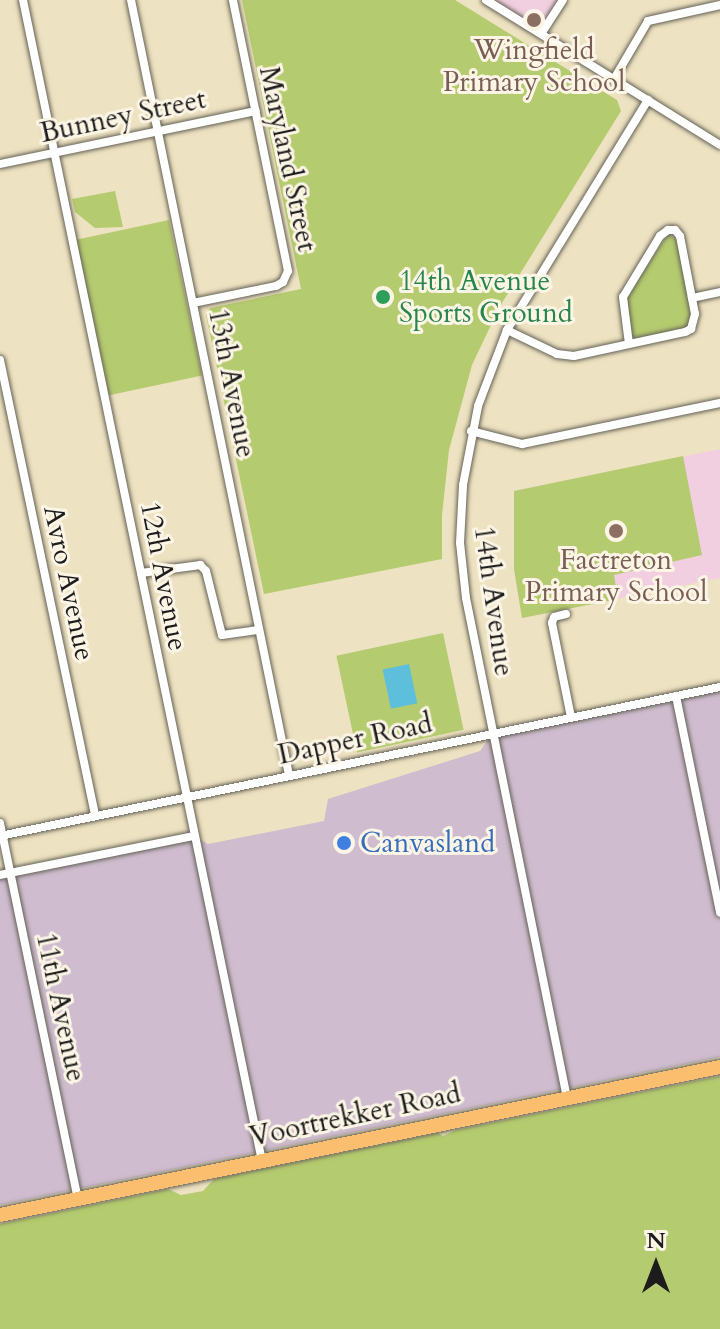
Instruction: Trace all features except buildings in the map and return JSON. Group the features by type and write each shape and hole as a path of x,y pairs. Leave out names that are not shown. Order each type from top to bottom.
{"main road":[{"name":"Voortrekker Road","path":"0,1215 720,1067"}],"street":[{"name":"12th Avenue","path":"23,0 262,1161"},
{"name":"13th Avenue","path":"131,0 289,775"},
{"name":"Maryland Street","path":"193,303 276,286 287,275 233,0"},
{"path":"486,0 720,145"},
{"path":"541,34 563,0"},
{"path":"614,79 648,21 720,5"},
{"name":"14th Avenue","path":"567,1098 492,734 461,559 463,485 471,431 491,366 507,330 648,100"},
{"name":"Bunney Street","path":"0,164 256,111"},
{"path":"507,330 557,354 574,356 629,344 691,329 695,321 692,298 680,236 675,230 668,230 660,236 623,297 629,344"},
{"path":"692,298 720,292"},
{"name":"Avro Avenue","path":"0,360 95,815"},
{"path":"471,431 522,444 720,403"},
{"path":"141,573 200,565 207,574 219,632 227,636 259,630"},
{"path":"566,614 554,617 552,623 571,717"},
{"name":"Dapper Road","path":"1,835 720,687"},
{"path":"676,696 720,913"},
{"name":"11th Avenue","path":"0,823 78,1199"},
{"path":"0,875 194,836"}],"shaded area":[{"name":"Wingfield Primary School","path":"486,0 563,0 541,34"},
{"name":"Factreton Primary School","path":"720,449 720,578 522,618 514,569 514,491"},
{"path":"720,687 720,1057 0,1205 0,875 194,836 208,844 324,821 328,799 480,751 492,734"}],"green space":[{"name":"14th Avenue Sports Ground","path":"242,0 455,0 617,100 621,111 500,306 472,365 449,450 442,515 442,559 264,594 206,315 210,308 301,289"},
{"path":"115,191 123,227 95,228 75,212 72,199"},
{"path":"169,220 202,376 109,395 76,240"},
{"path":"668,234 677,240 692,315 691,324 683,329 637,338 631,336 625,300"},
{"name":"Factreton Primary School","path":"683,456 702,555 614,575 618,599 522,618 514,569 514,491"},
{"path":"443,633 464,730 357,752 336,656"},
{"path":"720,1076 720,1329 0,1329 0,1224 168,1189 181,1195 203,1191 214,1179 438,1133 443,1136 456,1130"}],"water":[{"path":"409,664 417,703 391,709 383,670"}],"place":[{"name":"Wingfield Primary School","path":"534,20"},
{"name":"14th Avenue Sports Ground","path":"383,297"},
{"name":"Factreton Primary School","path":"616,531"},
{"name":"Canvasland","path":"344,843"}]}
